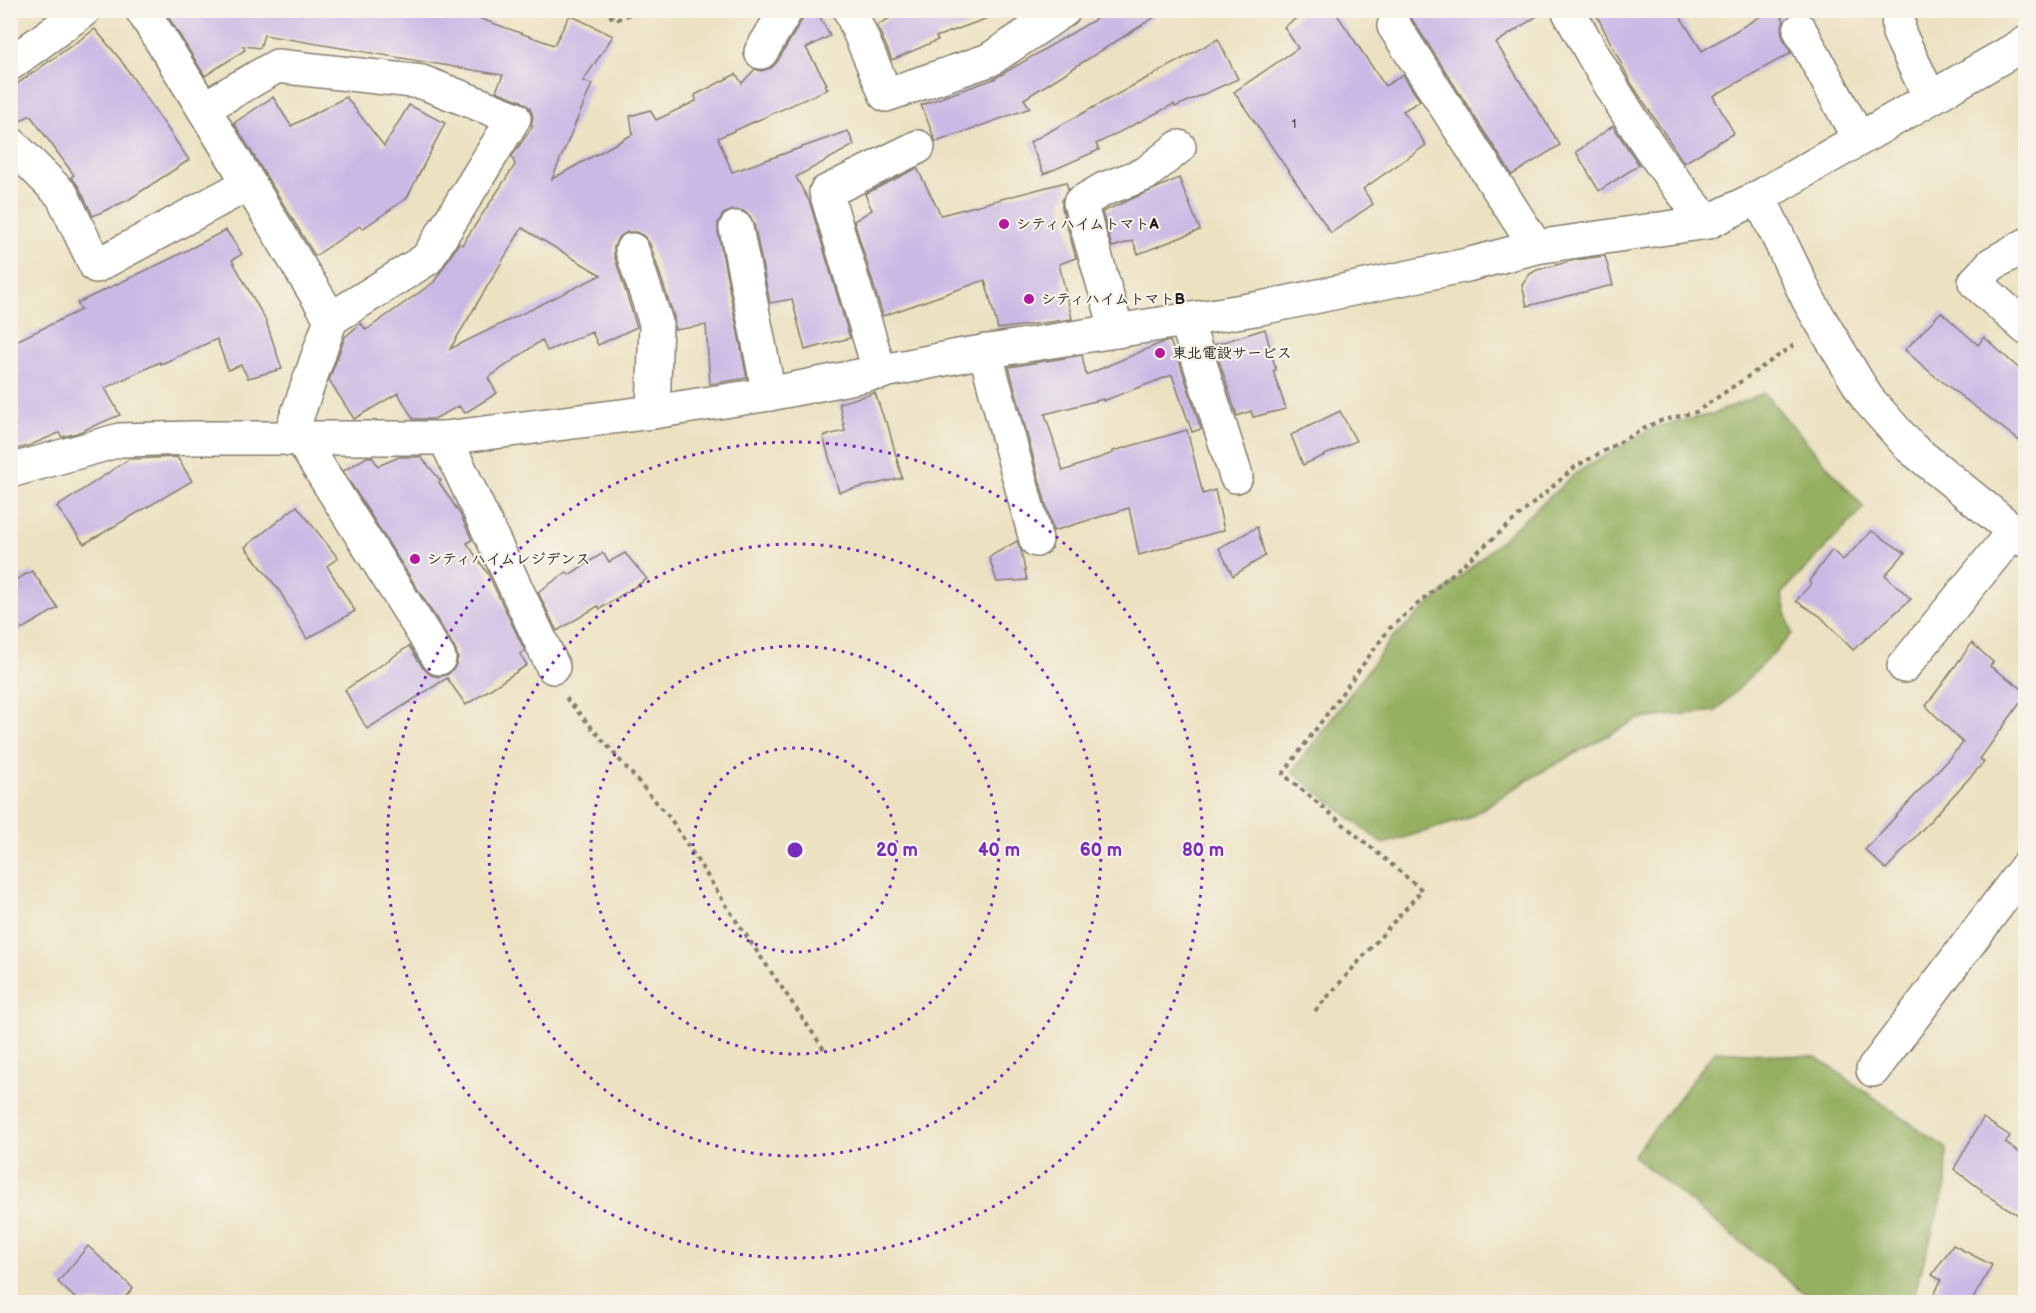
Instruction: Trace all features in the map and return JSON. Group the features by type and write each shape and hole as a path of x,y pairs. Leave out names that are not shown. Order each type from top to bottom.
{"street":[{"path":"10,64 84,10"},
{"path":"142,10 331,319"},
{"path":"761,52 786,10"},
{"path":"850,10 886,95 989,60 1064,10"},
{"path":"1568,10 1611,88 1687,198 1708,222"},
{"path":"1898,10 1899,33 1930,98"},
{"path":"1394,26 1536,247"},
{"path":"1800,30 1860,139"},
{"path":"10,471 120,440 445,438 652,412 769,394 985,351 1272,306 1467,265 1536,247 1708,222 1759,196 2025,45"},
{"path":"204,108 277,66 422,82 514,118 427,258 331,319 295,439"},
{"path":"10,143 62,195 96,266 248,184"},
{"path":"880,373 826,192 918,147"},
{"path":"1117,331 1080,203 1104,189 1145,174 1179,147"},
{"path":"1759,196 1809,301 1867,398 1910,447 2019,536 1904,666"},
{"path":"736,228 769,394"},
{"path":"2025,245 1992,264 1975,282 2025,328"},
{"path":"632,250 656,323 652,412"},
{"path":"1186,320 1236,476"},
{"path":"985,351 1036,540"},
{"path":"445,438 553,667"},
{"path":"295,439 439,658"},
{"path":"1873,1070 2025,867"}],"path":[{"path":"602,10 616,20 640,10"},
{"path":"1315,1011 1422,890 1282,774 1389,629 1575,467 1656,422 1696,412 1805,337"},
{"path":"553,667 566,697 670,818 737,922 825,1051"}],"green space":[{"path":"1764,393 1864,508 1781,594 1792,634 1716,711 1638,719 1536,775 1466,819 1383,844 1292,772 1391,639 1577,472 1655,427 1713,414"},
{"path":"1715,1051 1816,1057 1947,1149 1946,1185 1912,1302 1815,1302 1633,1156"}],"building":[{"path":"164,10 399,10 470,15 554,45 570,15 613,36 583,81 592,84 552,179 633,134 630,116 650,110 656,120 696,101 695,95 736,74 742,83 755,69 761,71 771,68 802,20 804,11 816,10 830,36 806,48 828,89 718,138 732,172 848,131 854,145 796,177 810,203 850,338 805,350 792,299 770,303 754,224 750,216 743,211 733,210 723,214 718,223 718,232 747,378 710,384 706,325 675,330 674,317 650,244 644,236 636,232 627,232 618,238 614,247 614,255 637,327 598,345 592,332 547,351 542,340 488,378 497,393 465,413 459,406 434,419 413,419 398,393 354,419 329,380 345,337 361,323 366,330 434,282 459,243 462,245 515,165 512,156 533,126 531,125 533,117 530,108 521,101 496,91 503,75 264,35 260,48 243,46 245,50 205,76","holes":["522,228 601,275 450,349"]},
{"path":"905,10 998,10 999,14 936,37 938,40 892,60 877,25"},
{"path":"1111,10 1166,10 1024,99 1030,108 936,142 921,105 994,79"},
{"path":"1308,10 1334,10 1385,86 1403,75 1420,101 1403,111 1426,145 1363,189 1373,204 1331,233 1234,92 1298,48 1284,27"},
{"path":"1404,10 1546,10 1496,43 1560,145 1512,175"},
{"path":"1594,10 1676,10 1702,51 1771,10 1778,10 1784,21 1781,29 1783,38 1791,53 1713,96 1734,133 1684,163 1631,83"},
{"path":"95,29 120,59 189,160 128,200 93,216 79,187 71,177 74,175 30,115 10,125 10,89"},
{"path":"1218,39 1238,79 1175,107 1174,104 1096,144 1099,150 1044,174 1030,142"},
{"path":"273,97 291,126 346,97 384,146 409,105 445,123 407,198 362,229 360,226 315,256 234,123"},
{"path":"1613,126 1639,165 1599,191 1576,152"},
{"path":"917,168 941,215 1066,182 1068,189 1062,200 1062,208 1076,258 1059,264 1072,319 998,329 985,280 883,316 854,221 872,210 865,194"},
{"path":"1179,178 1200,230 1138,254 1133,241 1112,247 1102,212"},
{"path":"226,230 242,254 232,260 266,321 282,369 248,378 241,365 228,370 217,339 105,388 120,415 77,433 62,437 59,433 10,451 10,344 81,310 77,303"},
{"path":"1605,256 1613,285 1527,306 1522,285 1530,274 1575,260"},
{"path":"1941,312 1978,345 1984,337 2025,374 2025,445 1931,373 1905,350"},
{"path":"1265,329 1276,370 1273,371 1286,409 1253,417 1251,411 1237,416 1214,345"},
{"path":"1170,341 1178,357 1201,429 1192,432 1172,375 1103,401 1103,399 1045,414 1063,471 1113,453 1113,451 1187,430 1203,494 1215,490 1224,530 1139,555 1129,508 1053,531 1009,367 1082,355 1086,375"},
{"path":"875,393 885,422 887,422 902,478 839,492 823,436 845,431 839,403"},
{"path":"1340,411 1356,441 1303,465 1291,435"},
{"path":"177,457 192,481 84,544 57,507 129,459"},
{"path":"367,457 372,457 378,466 399,457 421,457 441,481 439,482 460,514 472,540 467,543 488,574 525,651 520,654 527,665 466,705 447,678 367,729 345,690 409,646 423,668 431,675 439,677 448,674 455,667 458,658 455,648 343,471"},
{"path":"297,506 338,558 327,566 355,611 307,639 279,590 245,547"},
{"path":"1257,527 1265,556 1233,576 1219,548"},
{"path":"1872,531 1905,553 1885,575 1911,599 1853,650 1820,616 1796,601 1811,584 1809,581 1832,550 1843,560"},
{"path":"1017,541 1027,580 997,582 989,557"},
{"path":"603,553 609,562 625,553 647,579 600,609 598,606 557,631 538,592 567,572 569,575"},
{"path":"32,571 58,608 10,636 10,583"},
{"path":"1972,643 1993,662 1990,666 2025,691 2025,696 1980,759 1984,762 1886,869 1865,850 1963,743 1926,706"},
{"path":"1983,1118 2010,1136 2005,1143 2025,1156 2025,1219 1981,1192 1982,1190 1954,1169"},
{"path":"1953,1245 1992,1265 1971,1302 1931,1302 1941,1280 1932,1275"},
{"path":"88,1246 133,1288 121,1302 79,1302 58,1282"}],"place":[{"name":"シティハイムトマトA","path":"1004,224"},
{"name":"シティハイムトマトB","path":"1029,299"},
{"name":"東北電設サービス","path":"1160,353"},
{"name":"シティハイムレジデンス","path":"415,559"}]}
